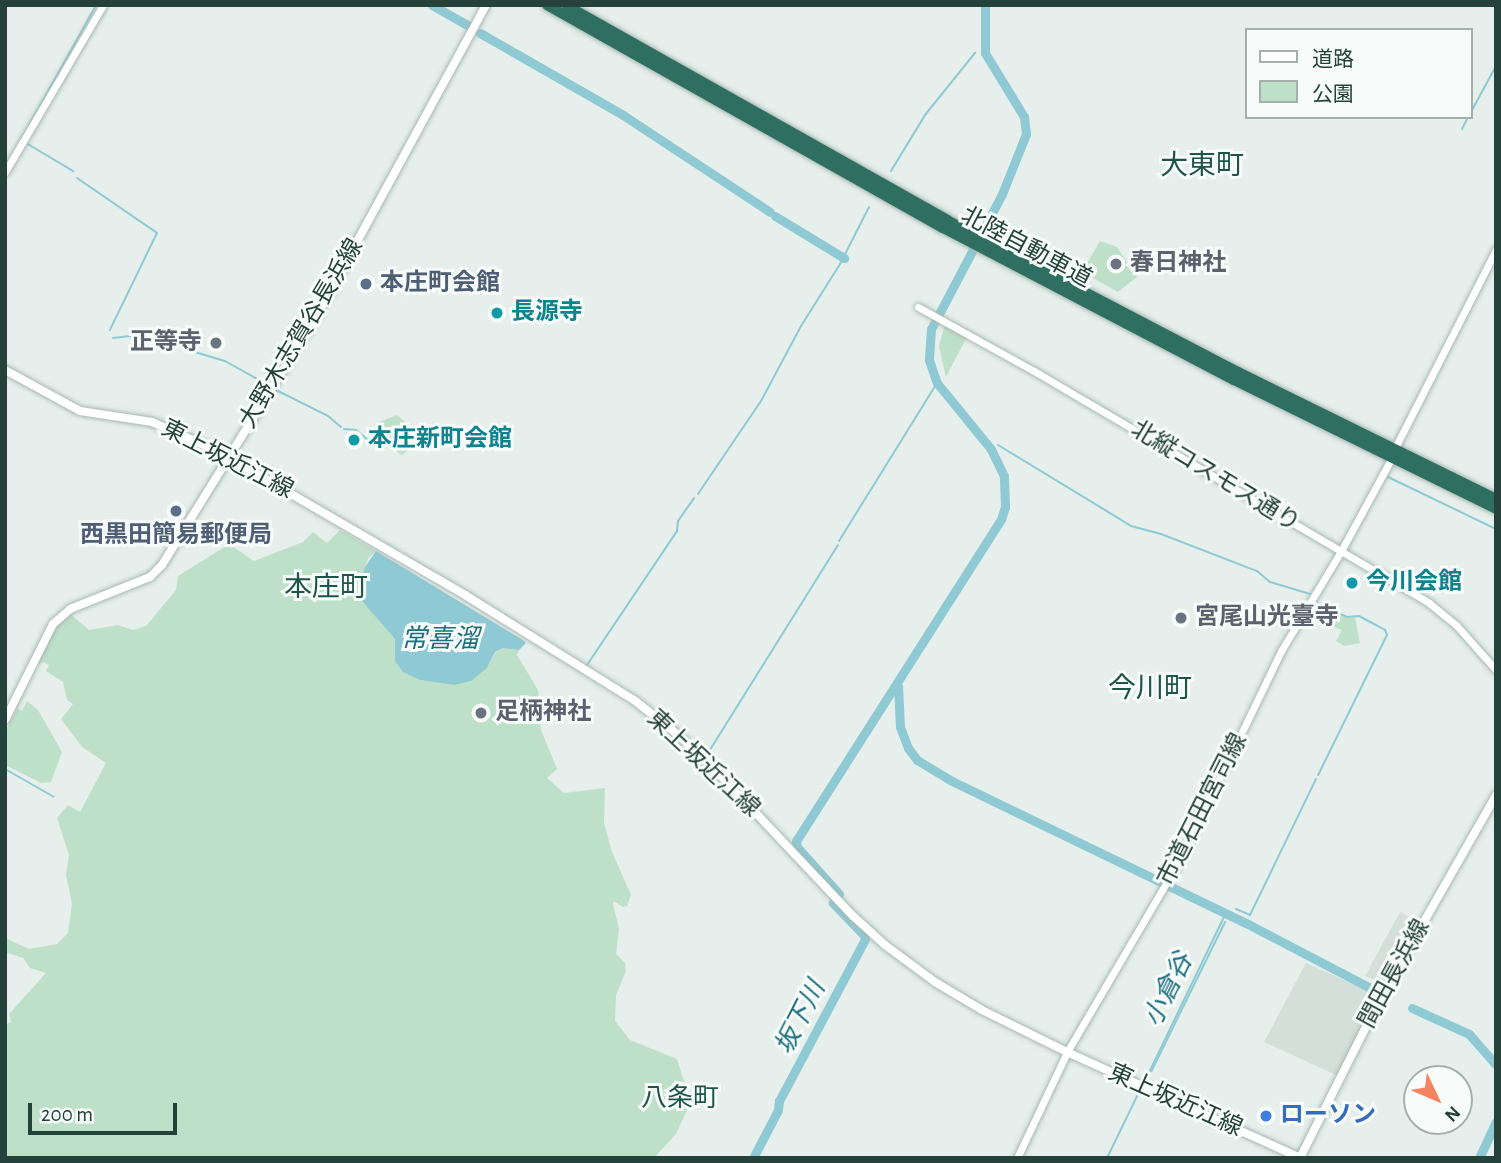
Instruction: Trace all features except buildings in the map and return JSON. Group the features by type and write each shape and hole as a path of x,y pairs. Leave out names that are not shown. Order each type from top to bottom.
{"highway":[{"name":"北陸自動車道","path":"547,5 945,224 1496,499"},
{"name":"北陸自動車道","path":"566,5 945,224"},
{"name":"北陸自動車道","path":"999,252 1257,392 1496,509"}],"main road":[{"name":"大野木志賀谷長浜線","path":"5,720 53,624 70,609 138,583 156,573 335,282 486,5"},
{"name":"東上坂近江線","path":"5,370 80,411 152,422 227,456 465,594 634,700 705,759 825,888 885,945 949,991 1067,1052 1300,1158"},
{"name":"間田長浜線","path":"1300,1158 1381,996 1496,794"}],"street":[{"path":"5,172 103,5"},
{"path":"1397,444 1496,250"},
{"name":"北縦コスモス通り","path":"918,307 1438,609 1496,670"},
{"name":"市道石田宮司線","path":"1017,1158 1067,1052 1117,962 1167,885 1257,705 1265,681 1389,463"}],"shaded area":[{"path":"1400,912 1418,922 1383,983 1365,976"},
{"path":"1306,963 1377,995 1338,1076 1264,1042"}],"green space":[{"path":"1100,241 1117,247 1137,277 1118,292 1082,272"},
{"path":"945,325 967,337 946,377 939,346"},
{"path":"397,415 417,433 414,446 402,455 376,440 378,433 374,424"},
{"path":"340,530 376,551 368,559 361,581 395,639 395,661 420,680 454,685 487,668 495,653 503,648 519,650 517,655 538,690 541,730 557,769 547,778 564,793 605,788 604,823 612,852 631,895 627,906 623,907 614,901 613,904 619,929 616,954 625,963 626,971 616,995 615,1021 630,1040 677,1059 688,1095 687,1110 676,1134 654,1158 5,1158 5,1025 11,1022 9,1014 46,973 30,968 23,958 5,952 5,938 29,949 57,944 68,933 72,904 66,875 69,855 57,818 68,805 80,812 106,763 82,747 61,719 73,704 67,700 63,682 46,671 49,665 43,662 36,665 53,629 69,613 89,630 118,625 133,630 146,626 176,590 178,576 229,544 254,561 303,542 313,532 327,543"},
{"path":"1338,614 1347,618 1355,617 1360,643 1344,646 1336,641 1342,630 1329,625"},
{"path":"27,701 38,710 62,752 51,782 41,783 5,765 5,732 17,709 22,711"}],"water":[{"name":"常喜溜","path":"376,551 526,643 519,650 503,648 495,652 487,668 471,681 454,685 420,680 403,672 395,661 395,639 362,601 361,581 365,567"}],"waterway":[{"path":"21,140 96,5"},
{"path":"432,5 469,26"},
{"path":"985,5 985,53 1024,117 1026,134 1002,194 931,329 929,360 937,383 991,449"},
{"path":"480,33 623,115 770,212"},
{"path":"891,171 925,115 975,53"},
{"path":"1473,108 1496,66"},
{"path":"1462,129 1467,119"},
{"path":"26,143 73,171"},
{"path":"77,178 157,233 110,330"},
{"path":"698,494 761,401 801,326 840,264 869,207"},
{"path":"775,216 844,258"},
{"path":"113,338 130,336 145,340 163,333 195,352 225,361 268,385"},
{"path":"839,541 937,383"},
{"path":"276,390 328,416 341,427"},
{"path":"344,429 356,430 368,440 381,444"},
{"path":"998,445 1131,526 1161,534 1257,571 1270,582 1310,594"},
{"path":"839,894 797,847 796,841 1001,519 1005,507 1004,476 991,449"},
{"path":"1388,477 1496,529"},
{"path":"587,665 677,531 678,521 694,498"},
{"path":"708,753 838,545"},
{"path":"1314,599 1319,605 1347,617 1359,616 1385,630 1387,635 1318,775"},
{"path":"898,686 900,727 908,748 917,760 952,781 1246,923 1378,992"},
{"path":"5,769 54,797"},
{"path":"1236,909 1250,915 1316,779"},
{"name":"坂下川","path":"753,1158 778,1110 779,1101 865,939 833,903"},
{"name":"小倉谷","path":"1145,1081 1225,915"},
{"name":"小倉谷","path":"1148,1078 1225,922"},
{"path":"1412,1008 1469,1034 1496,1065"},
{"name":"小倉谷","path":"1107,1158 1140,1090"},
{"path":"1479,1158 1496,1122"}],"place":[{"name":"春日神社","path":"1116,264"},
{"name":"本庄町会館","path":"366,284"},
{"name":"長源寺","path":"497,313"},
{"name":"正等寺","path":"216,343"},
{"name":"本庄新町会館","path":"354,440"},
{"name":"西黒田簡易郵便局","path":"176,511"},
{"name":"今川会館","path":"1352,583"},
{"name":"宮尾山光臺寺","path":"1181,618"},
{"name":"足柄神社","path":"481,713"},
{"name":"ローソン","path":"1266,1116"}],"district":[{"name":"大東町","path":"1202,166"},
{"name":"本庄町","path":"326,588"},
{"name":"今川町","path":"1150,689"},
{"name":"八条町","path":"680,1099"}]}
